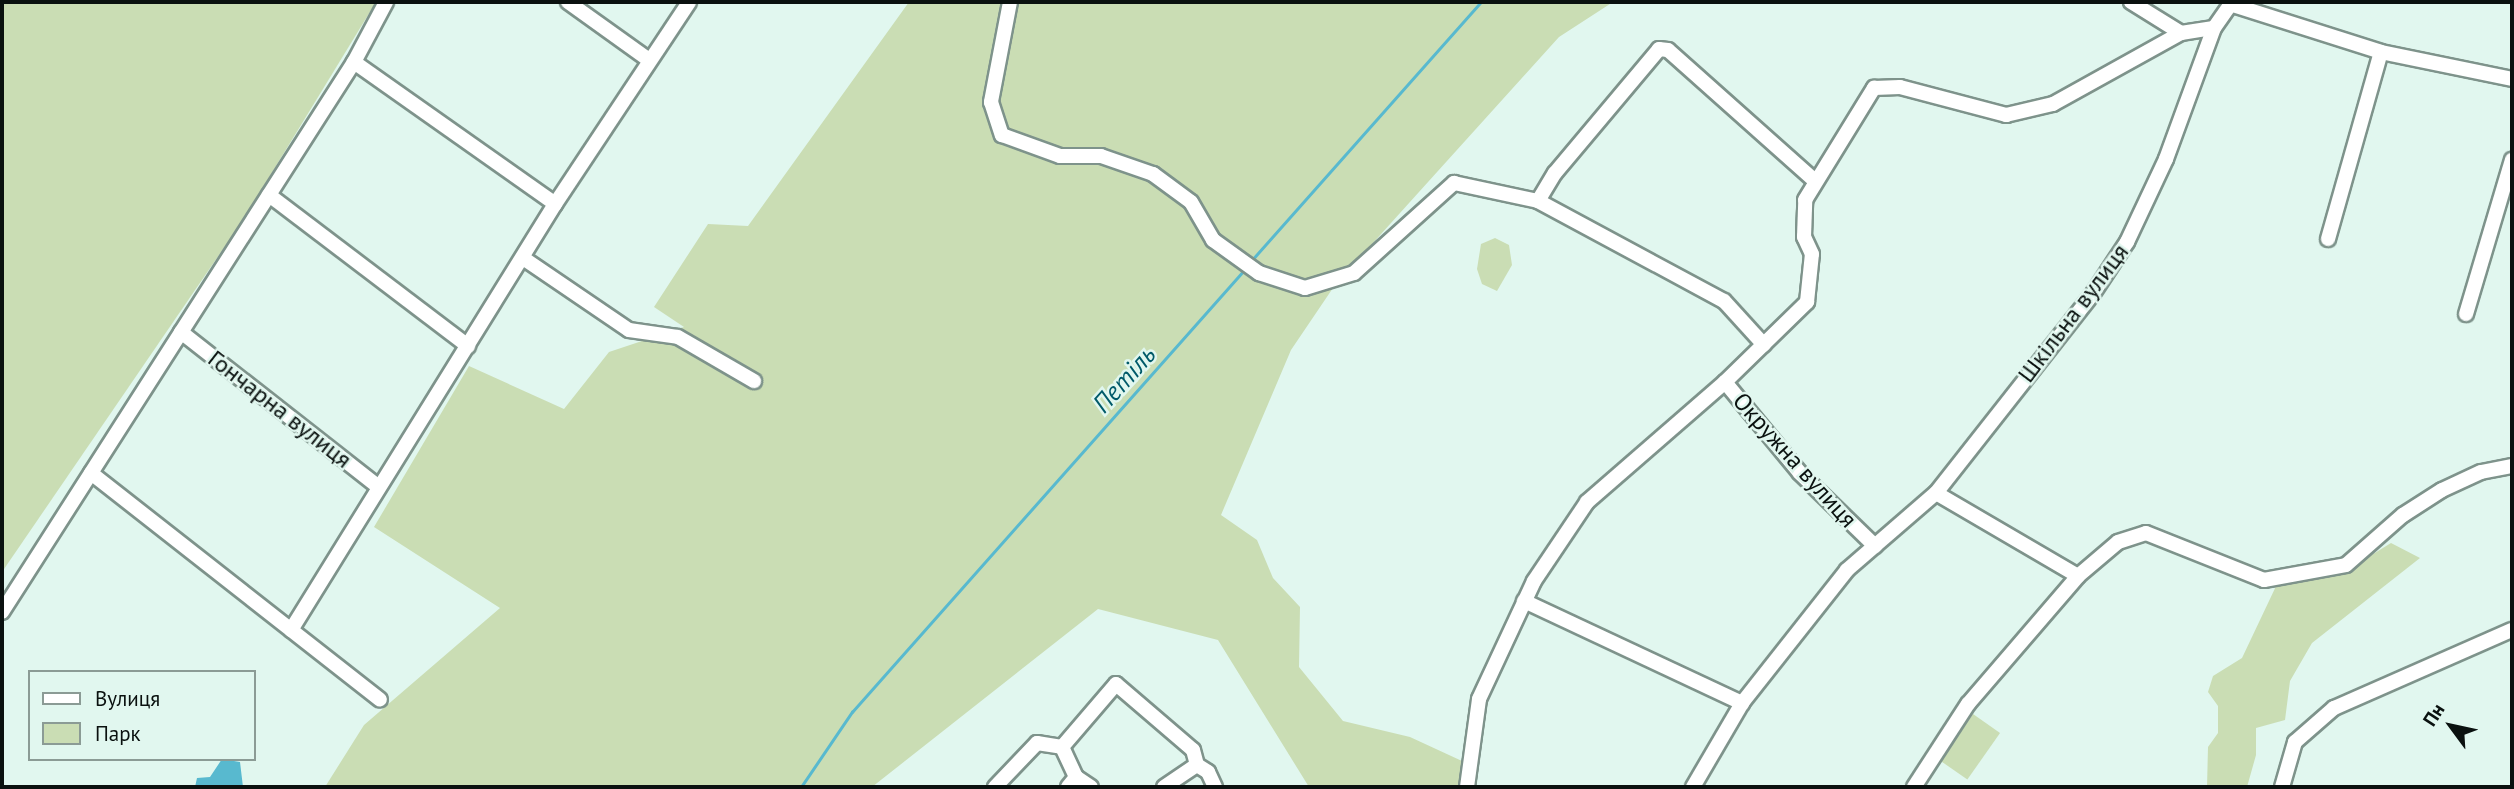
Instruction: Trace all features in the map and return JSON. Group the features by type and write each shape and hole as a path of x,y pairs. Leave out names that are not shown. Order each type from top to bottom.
{"street":[{"path":"2,612 354,62 386,2"},
{"path":"568,2 649,60"},
{"path":"291,631 555,204 689,2"},
{"path":"1010,2 991,102 1002,135 1060,156 1101,156 1153,174 1191,202 1213,240 1259,273 1305,288 1354,273 1399,227 1454,183 1538,201 1724,301 1764,345"},
{"path":"2131,2 2181,33 2214,28"},
{"path":"2231,3 2381,52 2512,79"},
{"name":"Шкільна вулиця","path":"1693,787 1742,703 1847,570 1936,493 2127,242 2166,159 2214,28 2231,3"},
{"name":"Окружна вулиця","path":"1875,546 1800,473 1725,382 1807,302 1812,254 1803,219 1815,181 1874,88 1900,87 2006,115 2053,104 2181,33"},
{"path":"1538,201 1555,173 1659,49 1668,50 1815,181"},
{"path":"2328,239 2381,52"},
{"path":"354,62 555,204"},
{"path":"2466,314 2512,160"},
{"path":"269,195 468,346"},
{"path":"523,258 629,330 678,337 754,381"},
{"name":"Гончарна вулиця","path":"181,332 379,487"},
{"path":"1467,787 1479,699 1524,601 1587,502 1725,382"},
{"path":"1914,787 1968,704 2078,576 2118,542 2146,533 2264,580 2346,565 2403,515 2442,490 2502,465 2512,466"},
{"path":"91,473 380,700"},
{"path":"1936,493 2078,576"},
{"path":"1524,601 1742,703"},
{"path":"2282,787 2295,742 2334,708 2512,630"},
{"path":"1062,747 1116,684 1193,750 1196,765 1208,772 1215,787"},
{"path":"995,787 1037,743 1062,747"},
{"path":"1062,747 1072,782 1091,787"},
{"path":"1164,787 1196,765"}],"green space":[{"path":"2,2 376,2 243,220 2,572"},
{"path":"909,2 1613,2 1559,37 1335,285 1291,350 1221,515 1257,540 1273,578 1300,607 1299,667 1343,721 1410,737 1462,761 1461,787 1309,787 1218,640 1098,609 872,787 325,787 364,725 500,608 374,527 469,366 564,409 609,352 684,327 654,307 708,224 748,226"},
{"path":"1495,238 1509,245 1512,265 1497,291 1482,284 1477,269 1481,244"},
{"path":"2391,543 2420,558 2312,643 2290,681 2285,720 2256,728 2256,755 2247,787 2207,787 2208,747 2218,733 2218,706 2208,692 2213,676 2242,658 2278,582 2339,575"},
{"path":"1973,714 2000,733 1967,780 1940,761"}],"water":[{"path":"221,761 240,762 243,787 195,787 197,778 210,777"}],"waterway":[{"name":"Петіль","path":"1251,261 1481,2"},
{"name":"Петіль","path":"801,787 852,712 1245,269"}]}
